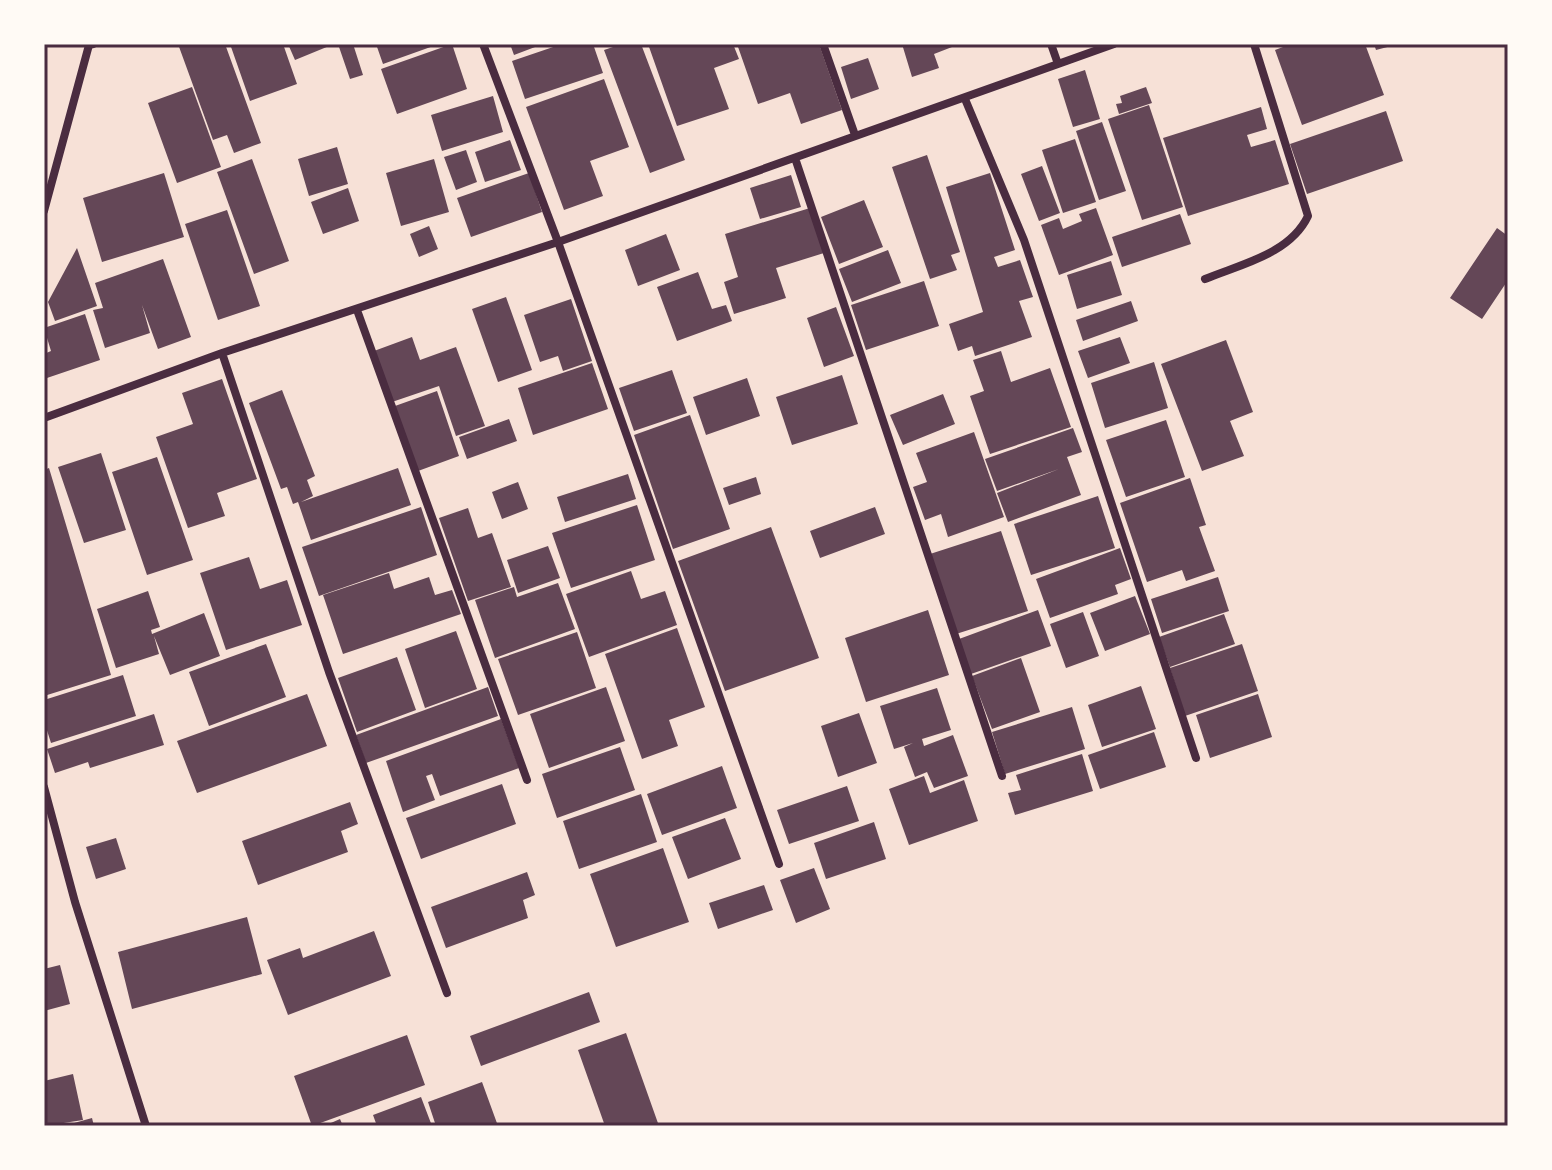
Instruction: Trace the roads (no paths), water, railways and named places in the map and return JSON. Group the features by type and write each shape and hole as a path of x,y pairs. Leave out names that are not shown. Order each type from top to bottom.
{"street":[{"path":"44,211 90,44"},
{"path":"483,44 558,242 779,864"},
{"path":"823,44 855,135"},
{"path":"1051,44 1058,64"},
{"path":"44,418 222,353 558,242 1114,44"},
{"path":"1205,279 1281,247 1300,233 1308,216 1254,44"},
{"path":"965,99 1024,240 1196,758"},
{"path":"795,158 1002,776"},
{"path":"357,310 527,780"},
{"path":"222,353 329,672 447,993"},
{"path":"44,787 75,902 146,1126"}]}
